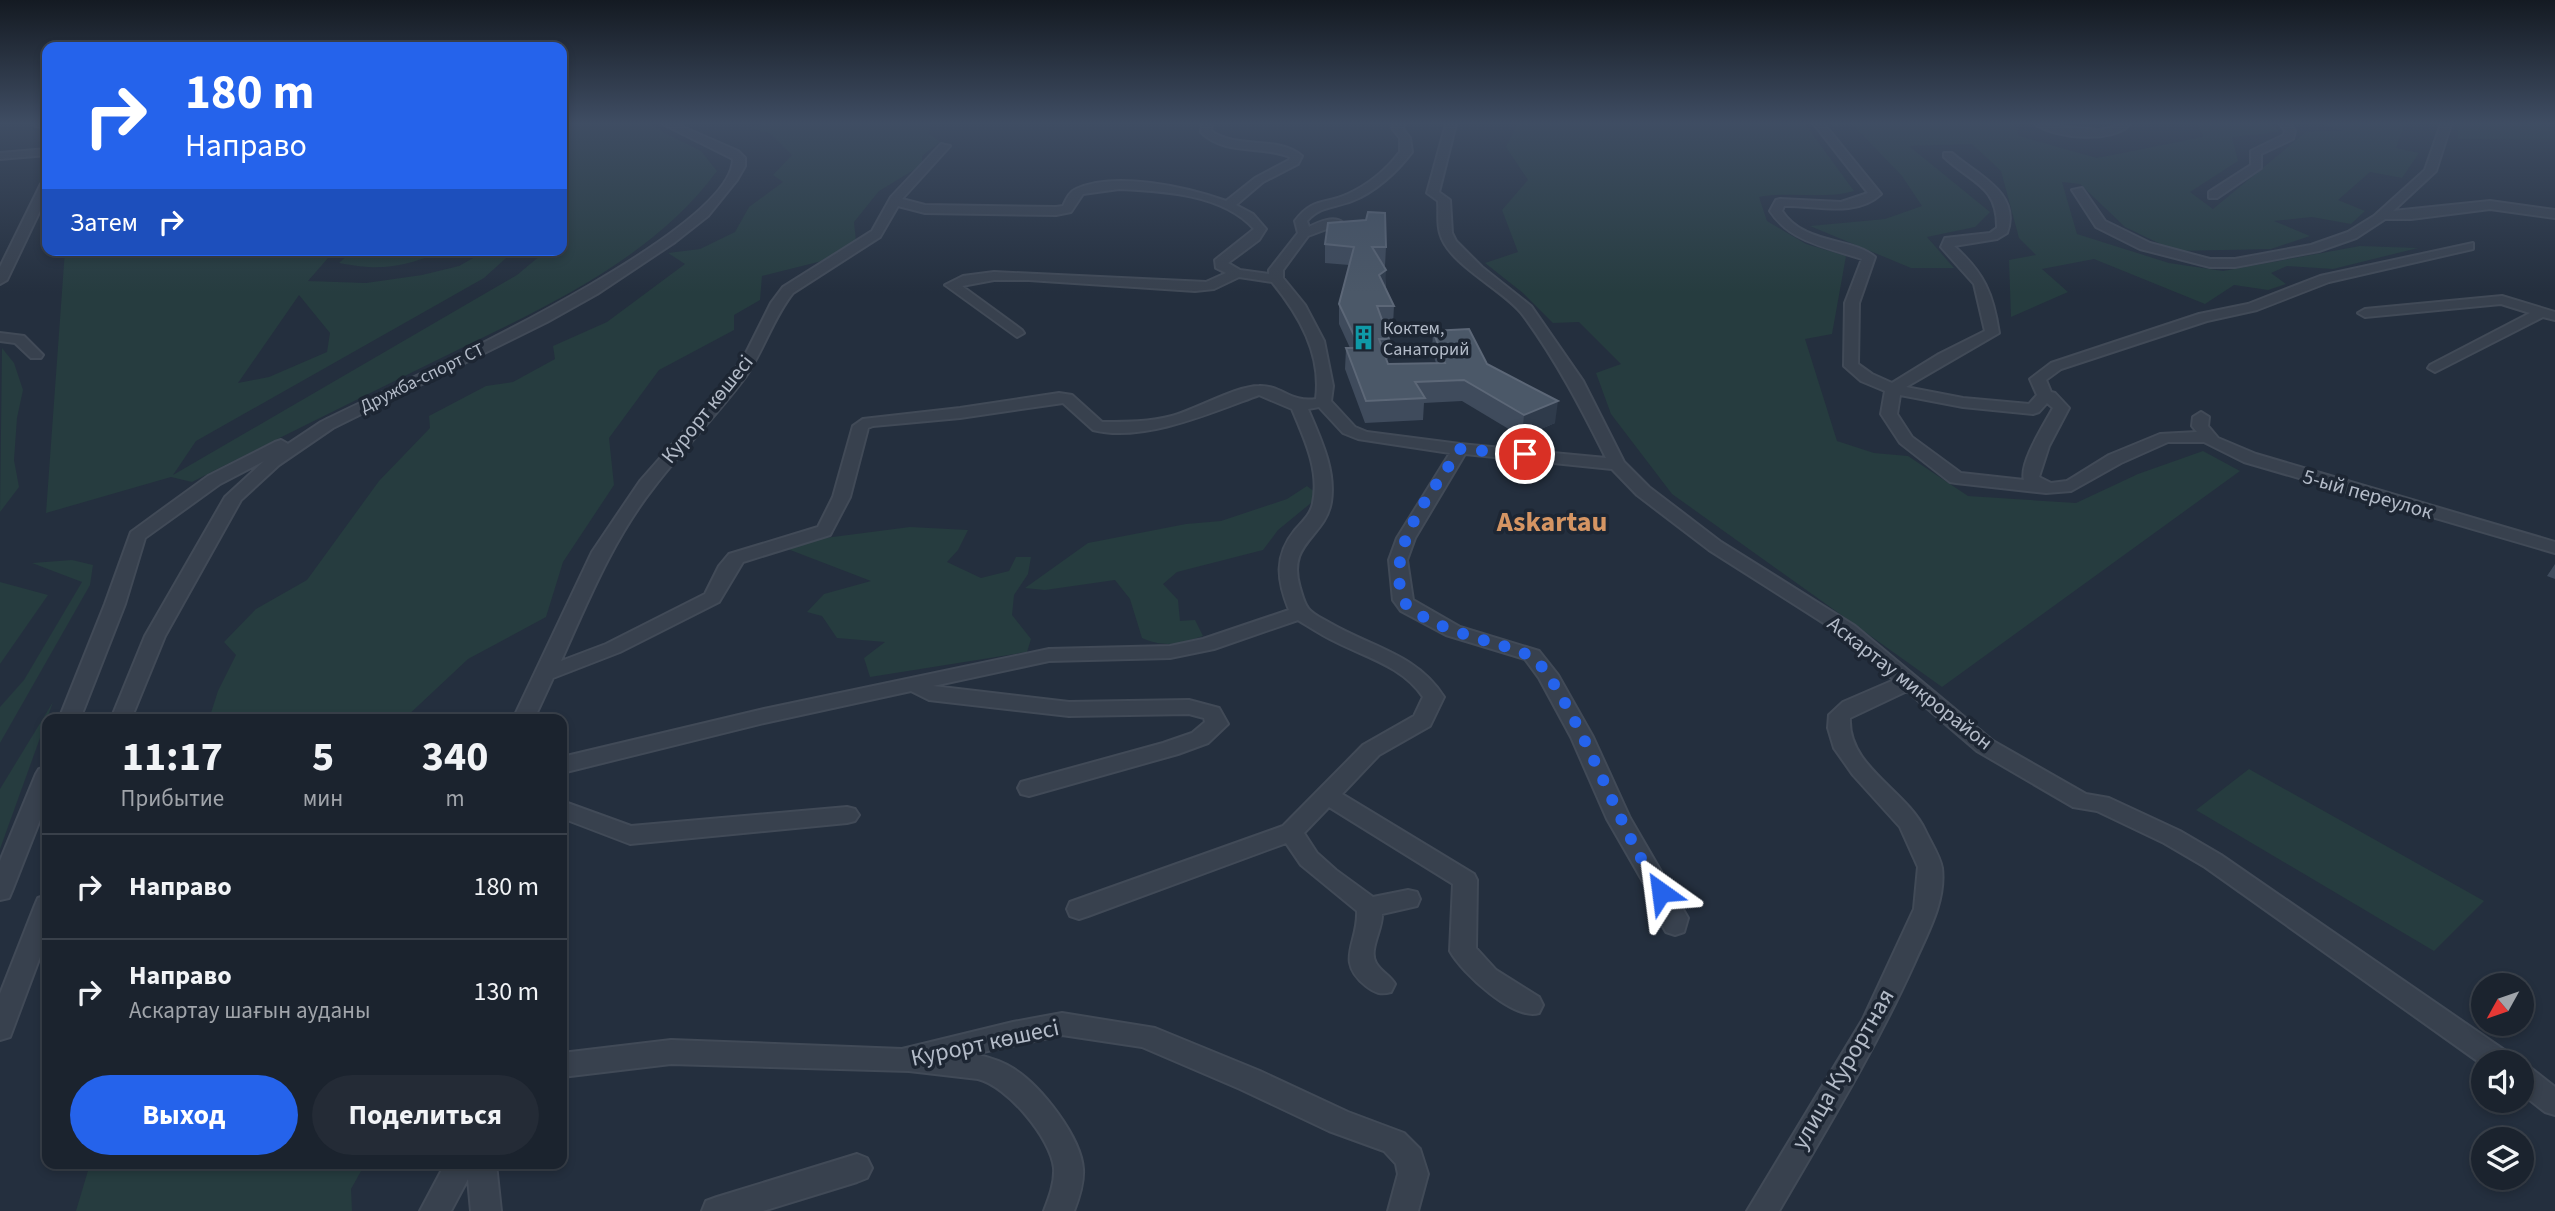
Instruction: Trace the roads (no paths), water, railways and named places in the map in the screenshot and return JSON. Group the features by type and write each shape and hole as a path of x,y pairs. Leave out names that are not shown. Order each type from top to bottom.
{"street":[{"name":"Дружба-спорт СТ","path":"123,714 155,636 234,498 273,461 327,425 552,313 636,262 704,214 732,181"},
{"name":"Курорт көшесі","path":"526,714 601,552 646,485 727,391 751,358 778,303 788,290 866,242 884,223 895,200 913,181"},
{"path":"1228,205 1258,181"},
{"path":"1304,233 1301,221 1308,212 1320,204 1345,200 1373,181"},
{"name":"Аскартау микрорайон","path":"1437,181 1434,192 1444,200 1446,233 1450,242 1477,270 1526,309 1575,381 1617,464 1643,491 1715,546 1848,630 1985,746 2081,801 2101,804 2172,837 2213,861 2484,1050"},
{"path":"1866,181 1875,194 1856,204 1835,206 1780,203 1776,212 1779,218 1796,232 1869,257 1852,303 1851,366 1861,377 1893,389 1950,401 2033,409 2045,396"},
{"path":"1984,181 1995,191 2002,207 2003,230 1993,236 1949,241 1947,247 1973,269 1987,300 1992,333 1944,357 1893,389 1889,414 1906,439 1956,478 2049,488 2071,486 2115,459 2166,437 2208,437"},
{"path":"2213,195 2235,181"},
{"path":"2078,190 2100,224 2145,246 2210,263 2235,263 2314,248 2352,235 2383,215 2420,181"},
{"path":"895,200 909,207 925,209 1056,211 1067,209 1074,195 1081,191 1127,185 1153,186 1228,205 1251,217 1260,229 1255,237 1222,260 1221,265 1237,274 1276,279"},
{"path":"0,281 42,194"},
{"path":"2383,215 2411,215 2490,205 2513,206 2555,214"},
{"path":"1323,402 1325,386 1317,341 1298,305 1276,279 1276,270 1304,233 1326,224 1337,223"},
{"path":"2045,396 2038,379 2056,366 2204,317 2252,306 2325,279 2468,246"},
{"path":"0,249 14,248"},
{"path":"1017,333 952,285 965,280 1031,276 1195,287 1209,286 1237,274"},
{"path":"2365,313 2502,300 2548,314"},
{"path":"2435,368 2548,314"},
{"path":"0,337 19,339 36,355"},
{"path":"545,674 612,648 712,598 718,592 729,562 736,558 824,531 831,524 839,502 861,426 869,422 1067,398 1099,427 1138,426 1175,420 1258,390 1268,391 1299,406 1323,402"},
{"path":"2045,396 2050,396 2061,408 2040,446 2031,478 2049,488"},
{"path":"1323,402 1349,430 1364,436 1460,449 1617,464"},
{"path":"1079,909 1290,832 1371,750 1422,720 1434,697 1426,682 1415,672 1392,658 1343,639 1300,613 1285,571 1292,544 1319,515 1323,482 1320,459 1299,406"},
{"path":"2201,417 2200,426 2208,437"},
{"path":"71,714 115,604 135,543 214,480 327,425"},
{"name":"5-ый переулок","path":"2208,437 2250,458 2555,548"},
{"path":"1460,449 1406,538 1398,560 1402,600 1408,607 1453,631 1532,655 1548,675 1582,737 1619,819 1676,918 1675,925"},
{"path":"567,764 912,683 1049,655 1170,652 1207,645 1300,613"},
{"name":"улица Курортная","path":"1762,1211 1873,1026 1926,909 1930,867 1910,823 1861,770 1845,748 1839,729 1840,715 1850,707 1908,682"},
{"path":"912,683 929,693 1069,709 1189,707 1212,713 1217,724 1199,738 1170,749 1029,788"},
{"path":"0,891 42,786"},
{"path":"1327,795 1465,880 1463,951 1488,977 1530,1005"},
{"path":"567,811 630,835 846,815"},
{"path":"1290,832 1309,859 1369,907 1408,899"},
{"path":"1369,907 1370,919 1361,946 1361,964 1371,977 1382,984"},
{"path":"0,1029 42,918"},
{"name":"Курорт көшесі","path":"567,1064 671,1052 902,1061 1013,1033 1062,1024 1145,1036 1250,1080 1339,1122 1394,1142 1409,1158 1413,1174 1403,1211"},
{"path":"902,1061 973,1066 998,1073 1032,1103 1056,1134 1069,1167 1059,1211"},
{"path":"2534,1087 2555,1103"},
{"path":"717,1211 857,1168"},
{"path":"435,1211 457,1169"},
{"path":"481,1169 485,1211"}],"place":[{"name":"Коктем, Санаторий","path":"1363,338"}],"district":[{"name":"Askartau","path":"1552,522"}]}
